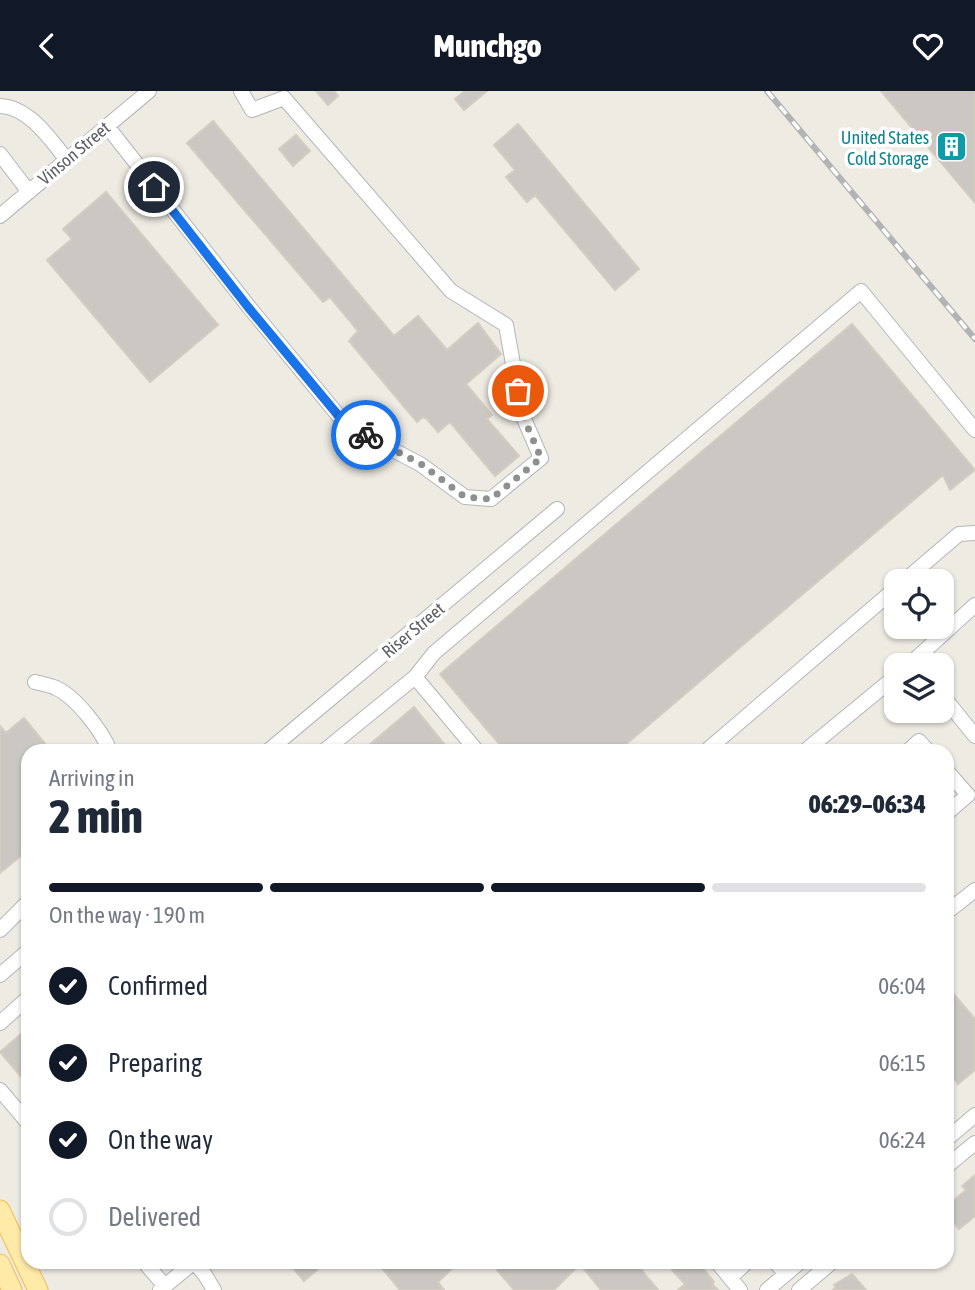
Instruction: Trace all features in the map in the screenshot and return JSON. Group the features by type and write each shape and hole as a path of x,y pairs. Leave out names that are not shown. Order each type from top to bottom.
{"main road":[{"path":"0,1210 21,1255"},
{"path":"0,1264 12,1290"},
{"path":"27,1269 37,1290"}],"street":[{"name":"Vinson Street","path":"0,216 149,91"},
{"path":"107,126 248,307 347,426 421,464 465,497 491,499 541,458 522,414 506,325 451,291 287,95 252,110 241,91"},
{"path":"0,106 23,113 39,127 67,160"},
{"path":"0,154 29,192"},
{"path":"333,744 415,677 434,653 861,291 975,430"},
{"name":"Riser Street","path":"276,744 557,509"},
{"path":"918,569 959,534 975,533"},
{"path":"714,744 884,598"},
{"path":"925,653 975,605"},
{"path":"415,677 471,744"},
{"path":"35,682 56,687 67,695 104,735 107,744"},
{"path":"813,744 884,685"},
{"path":"954,710 975,736"},
{"path":"954,779 968,795 954,807"},
{"path":"954,906 975,890"},
{"path":"0,930 21,909"},
{"path":"0,975 21,957"},
{"path":"0,1023 21,1005"},
{"path":"0,1090 21,1115"},
{"path":"954,1133 975,1115"},
{"path":"954,1160 975,1143"},
{"path":"149,1269 162,1288 185,1269"},
{"path":"200,1269 214,1290"},
{"path":"723,1269 740,1290"},
{"path":"730,1278 740,1269"},
{"path":"781,1269 786,1274"},
{"path":"767,1290 792,1269"},
{"path":"806,1288 825,1269"}],"building":[{"path":"316,91 334,91 338,96 328,105"},
{"path":"465,91 487,91 464,110 455,99"},
{"name":"United States Cold Storage","path":"881,91 975,91 975,203"},
{"path":"213,121 394,336 418,316 447,350 478,323 501,354 466,384 492,415 487,419 519,456 495,476 450,422 438,432 423,417 417,422 349,341 358,331 330,297 323,302 187,143"},
{"path":"518,124 639,269 615,290 535,195 527,202 506,177 515,170 494,145"},
{"path":"296,135 310,151 293,166 279,149"},
{"path":"106,192 218,325 150,382 47,260 72,239 63,229"},
{"path":"852,324 975,470 950,490 943,475 626,744 499,744 440,674"},
{"path":"414,707 444,744 370,744"},
{"path":"24,718 45,744 21,744 21,856 0,873 0,726 6,733"},
{"path":"954,994 975,1019 975,1070 958,1084 954,1079"},
{"path":"21,1034 21,1077 0,1052"},
{"path":"975,1175 975,1216 959,1229 954,1223 954,1200 966,1190 962,1186"},
{"path":"294,1269 316,1269 317,1270 304,1281"},
{"path":"383,1269 452,1269 438,1282 444,1290 400,1290"},
{"path":"575,1269 554,1290 514,1290 497,1270"},
{"path":"584,1269 641,1269 658,1290 601,1290"},
{"path":"704,1269 718,1290 678,1290 685,1284 672,1270"},
{"path":"852,1274 866,1290 833,1290 836,1287 834,1285"}],"railway":[{"path":"767,91 975,339"}],"way so far":[{"path":"366,435 421,464 465,497 491,499 541,458 522,414 518,391"}],"place":[{"name":"United States Cold Storage","path":"952,147"}],"route":[{"path":"154,187 248,307 347,426 366,435"}]}
